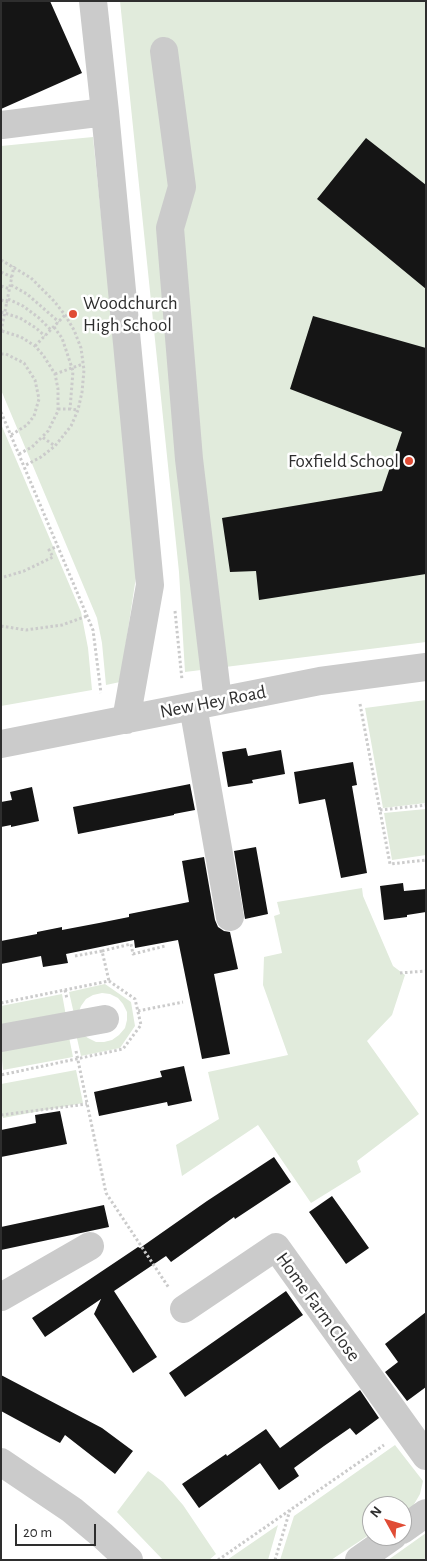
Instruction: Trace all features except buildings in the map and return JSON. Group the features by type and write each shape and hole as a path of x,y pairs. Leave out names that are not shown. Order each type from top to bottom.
{"street":[{"path":"93,1 150,585 115,722"},
{"path":"164,51 182,187 170,228 206,703 230,917"},
{"path":"2,125 105,112"},
{"name":"New Hey Road","path":"1,744 320,681 426,667"},
{"path":"1,1038 105,1019"},
{"path":"1,1297 90,1246"},
{"name":"Home Farm Close","path":"184,1309 276,1247 426,1456"},
{"path":"1,1462 72,1510 129,1560"},
{"path":"412,1523 426,1513"},
{"path":"359,1560 379,1546"}],"path":[{"path":"1,260 14,266 30,278 54,301 65,315 74,330 81,348 84,370 82,392 72,426 55,446 41,457 24,466"},
{"path":"14,266 8,300 3,313 2,331 21,337 35,346 55,374 58,389 58,409 48,431 32,447 19,454"},
{"path":"1,272 12,277"},
{"path":"1,286 10,287 27,294 59,322"},
{"path":"1,300 8,300 23,306 62,338 72,368 70,409"},
{"path":"3,313 28,323 44,336"},
{"path":"35,346 65,315"},
{"path":"1,354 6,354 24,363 35,380 39,399 34,416 27,425 11,435"},
{"path":"55,374 83,364"},
{"path":"58,409 78,410"},
{"path":"1,412 93,630 115,722"},
{"path":"42,437 55,446"},
{"path":"4,577 24,571 53,557 49,550 58,546"},
{"path":"1,626 26,630 62,625 87,616"},
{"path":"355,676 390,864 426,860"},
{"path":"380,810 426,805"},
{"path":"75,956 131,944 133,954 165,946"},
{"path":"102,951 109,981"},
{"path":"400,973 426,971"},
{"path":"138,1011 183,1002"},
{"path":"71,1026 106,1193 184,1309"},
{"path":"1,1075 123,1050"},
{"path":"1,1115 87,1104"},
{"path":"218,1560 406,1429"},
{"path":"275,1560 290,1510"}],"green space":[{"path":"120,1 426,1 426,642 185,672 179,572"},
{"path":"93,137 136,556 136,577 120,682 106,685 102,643 97,618 1,390 1,146"},
{"path":"1,424 81,612 88,648 92,690 1,706"},
{"path":"426,700 426,803 383,808 365,708"},
{"path":"426,809 426,855 392,860 384,813"},
{"path":"362,888 363,896 393,966 405,975 392,1015 367,1041 419,1114 357,1161 361,1172 311,1203 258,1125 182,1176 176,1145 219,1119 208,1072 288,1055 263,985 264,957 282,953 274,916 280,914 277,902"},
{"path":"105,984 131,1002 135,1026 120,1048 81,1056 76,1034 81,1033 96,1042 104,1042 112,1040 125,1028 127,1012 118,998 110,994 93,995 86,999 78,1014 74,1014 69,992"},
{"path":"62,994 66,1016 1,1028 1,1006"},
{"path":"69,1037 73,1057 3,1070 1,1049"},
{"path":"76,1070 83,1103 3,1118 1,1084"},
{"path":"395,1445 423,1481 420,1494 412,1507 412,1496 362,1496 362,1540 331,1560 280,1560 294,1516"},
{"path":"148,1471 163,1482 183,1505 216,1554 209,1560 163,1560 117,1512"},
{"path":"278,1525 268,1560 227,1560"},
{"path":"426,1533 426,1560 388,1560 408,1546 412,1546 412,1543"}],"place":[{"name":"Woodchurch High School","path":"73,314"},
{"name":"Foxfield School","path":"409,461"}]}
